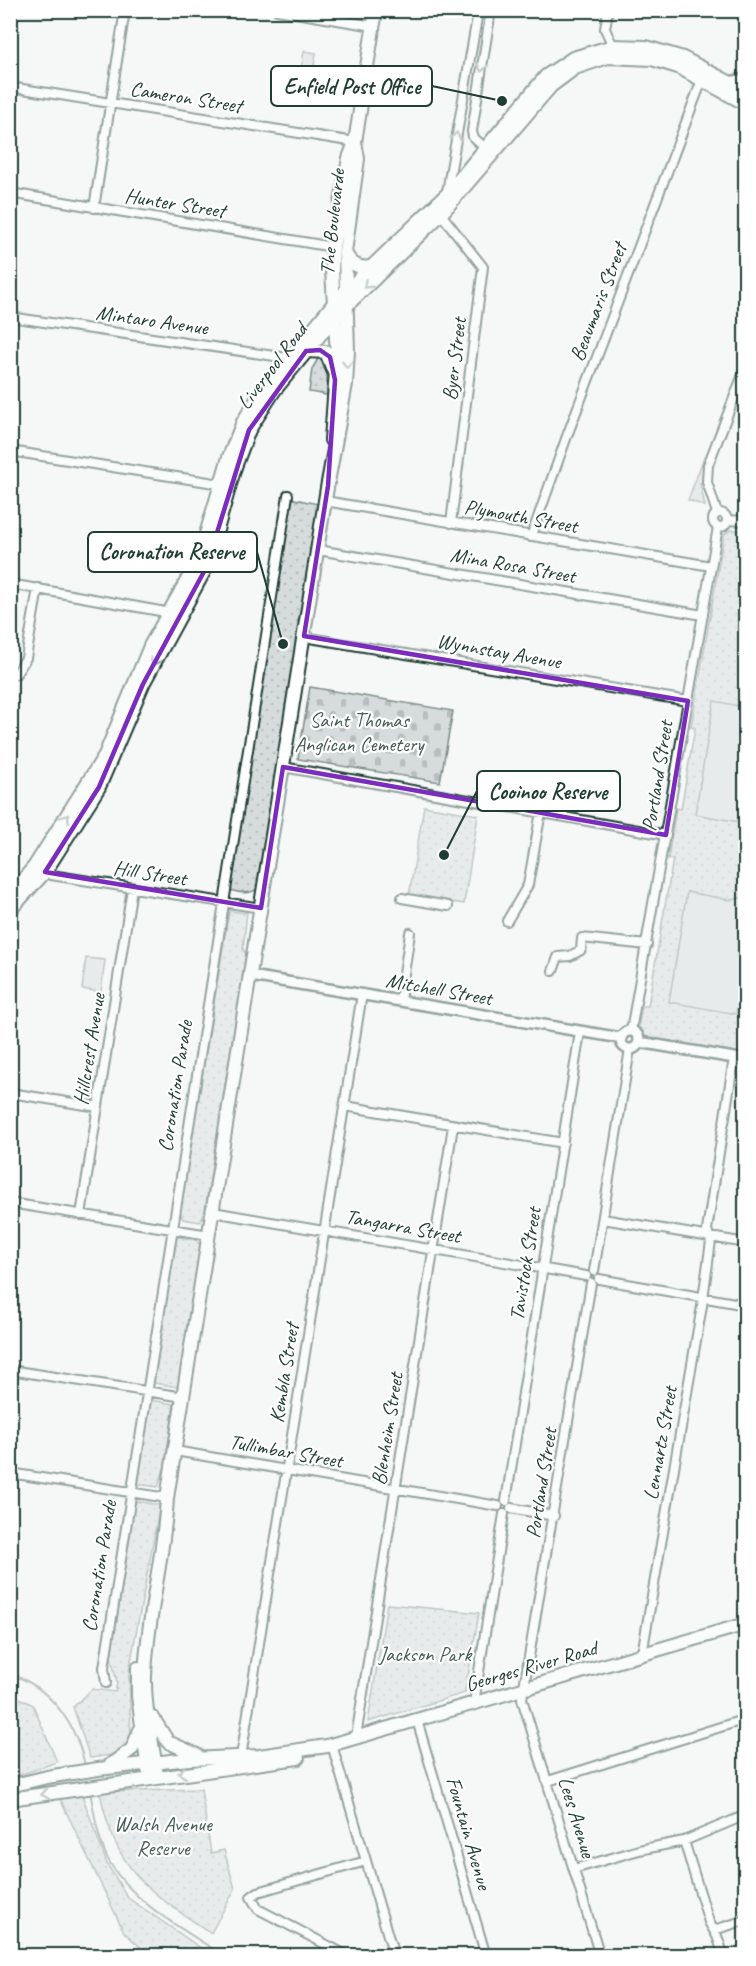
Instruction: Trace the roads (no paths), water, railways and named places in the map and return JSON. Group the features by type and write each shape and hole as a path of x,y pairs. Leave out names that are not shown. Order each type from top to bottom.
{"main road":[{"name":"The Boulevarde","path":"340,304 339,250 358,159 355,142 376,10"},
{"name":"Liverpool Road","path":"340,304 346,291 447,194 524,100 554,70 589,51 613,46 646,47 665,52 729,82 745,100"},
{"name":"Liverpool Road","path":"175,614 202,550 221,484 243,423 262,391 288,358 340,304 441,214 551,86 575,68 608,57 633,56 665,63 745,100"},
{"name":"The Boulevarde","path":"339,250 346,291"},
{"path":"339,250 356,266 371,267"},
{"path":"328,486 335,380 335,317 340,304"},
{"path":"153,1777 147,1763 137,1684 139,1657 159,1528 167,1498 184,1396 325,501 346,384 340,304"},
{"name":"Liverpool Road","path":"10,910 40,870 98,768 140,667 175,614 200,582 211,555 235,467 249,430 274,391 335,317"},
{"path":"306,351 326,352 335,380"},
{"name":"Liverpool Road","path":"10,895 40,870"},
{"path":"147,1763 148,1709 145,1680 147,1650 165,1527 167,1498"},
{"name":"Georges River Road","path":"10,1799 153,1777 280,1762 318,1752 356,1737 746,1624"},
{"path":"148,1709 168,1742 190,1753 210,1758"},
{"path":"101,1769 132,1749 142,1724"},
{"name":"Georges River Road","path":"10,1786 77,1772 147,1763 241,1757 329,1746"}],"street":[{"path":"94,208 125,10"},
{"path":"277,10 374,26"},
{"path":"447,194 478,12 481,10"},
{"path":"484,148 473,137 472,130 491,10"},
{"path":"608,10 605,30 613,46"},
{"path":"729,82 746,79"},
{"name":"Beaumaris Street","path":"531,537 702,80"},
{"name":"Cameron Street","path":"10,87 355,142"},
{"name":"Hunter Street","path":"10,194 339,250"},
{"name":"Byer Street","path":"441,214 483,267 451,523"},
{"name":"Mintaro Avenue","path":"10,317 288,358"},
{"path":"727,520 724,526 718,527 713,520 717,513 707,482 708,465 746,367"},
{"path":"10,451 221,484"},
{"name":"Coronation Parade","path":"106,1683 104,1668 130,1492 288,495"},
{"name":"Plymouth Street","path":"325,501 711,566"},
{"path":"717,513 724,514 727,520"},
{"path":"727,520 746,521"},
{"name":"Portland Street","path":"631,1031 718,527"},
{"name":"Mina Rosa Street","path":"318,550 703,615"},
{"path":"10,584 175,614"},
{"path":"16,674 26,658 38,588"},
{"name":"Wynnstay Avenue","path":"304,637 688,701"},
{"path":"283,766 666,835"},
{"path":"507,921 528,885 541,812"},
{"name":"Hill Street","path":"40,870 51,875 261,908"},
{"name":"Hillcrest Avenue","path":"81,1215 132,888"},
{"path":"402,898 448,906"},
{"path":"400,1001 410,933"},
{"path":"553,971 558,957 570,956 580,950 582,938 647,945"},
{"name":"Mitchell Street","path":"250,975 621,1038"},
{"name":"Kembla Street","path":"241,1757 362,994"},
{"path":"631,1031 637,1035 639,1042 635,1048 630,1049 624,1046 621,1038 623,1034 631,1031"},
{"name":"Tavistock Street","path":"508,1505 542,1269 580,1032"},
{"path":"639,1042 746,1060"},
{"path":"588,1279 594,1270 630,1049"},
{"name":"Lennartz Street","path":"642,1654 702,1296 711,1237 707,1230 734,1058"},
{"path":"10,1093 98,1107"},
{"path":"345,1106 563,1143"},
{"name":"Blenheim Street","path":"356,1737 453,1126"},
{"path":"10,1203 209,1235"},
{"name":"Tangarra Street","path":"213,1212 325,1230 588,1279"},
{"path":"603,1219 746,1243"},
{"path":"594,1270 599,1278"},
{"path":"588,1279 599,1278 746,1305"},
{"name":"Portland Street","path":"525,1688 554,1516 588,1279"},
{"path":"10,1370 184,1396"},
{"name":"Tullimbar Street","path":"175,1451 396,1488 501,1510"},
{"path":"10,1473 167,1498"},
{"path":"474,1703 501,1510 508,1505 554,1516"},
{"name":"Lees Avenue","path":"525,1688 523,1700 600,1956"},
{"path":"548,1781 746,1719"},
{"name":"Fountain Avenue","path":"417,1720 486,1956"},
{"path":"329,1746 394,1956"},
{"path":"574,1869 639,1850 684,1841 746,1815"},
{"path":"684,1841 709,1922 724,1956"},
{"path":"348,1956 258,1909 251,1897 258,1892 366,1861"},
{"path":"714,1930 746,1920"}],"waterway":[{"path":"10,1674 38,1688 60,1710 76,1737 85,1766"},
{"path":"90,1792 97,1829 110,1863 120,1878 162,1916 224,1956"}],"place":[{"name":"Enfield Post Office","path":"502,101"},
{"name":"Coronation Reserve","path":"283,644"},
{"name":"Cooinoo Reserve","path":"444,855"}],"park label":[{"name":"Saint Thomas Anglican Cemetery","path":"359,732"},
{"name":"Jackson Park","path":"425,1654"},
{"name":"Walsh Avenue Reserve","path":"163,1836"}]}
